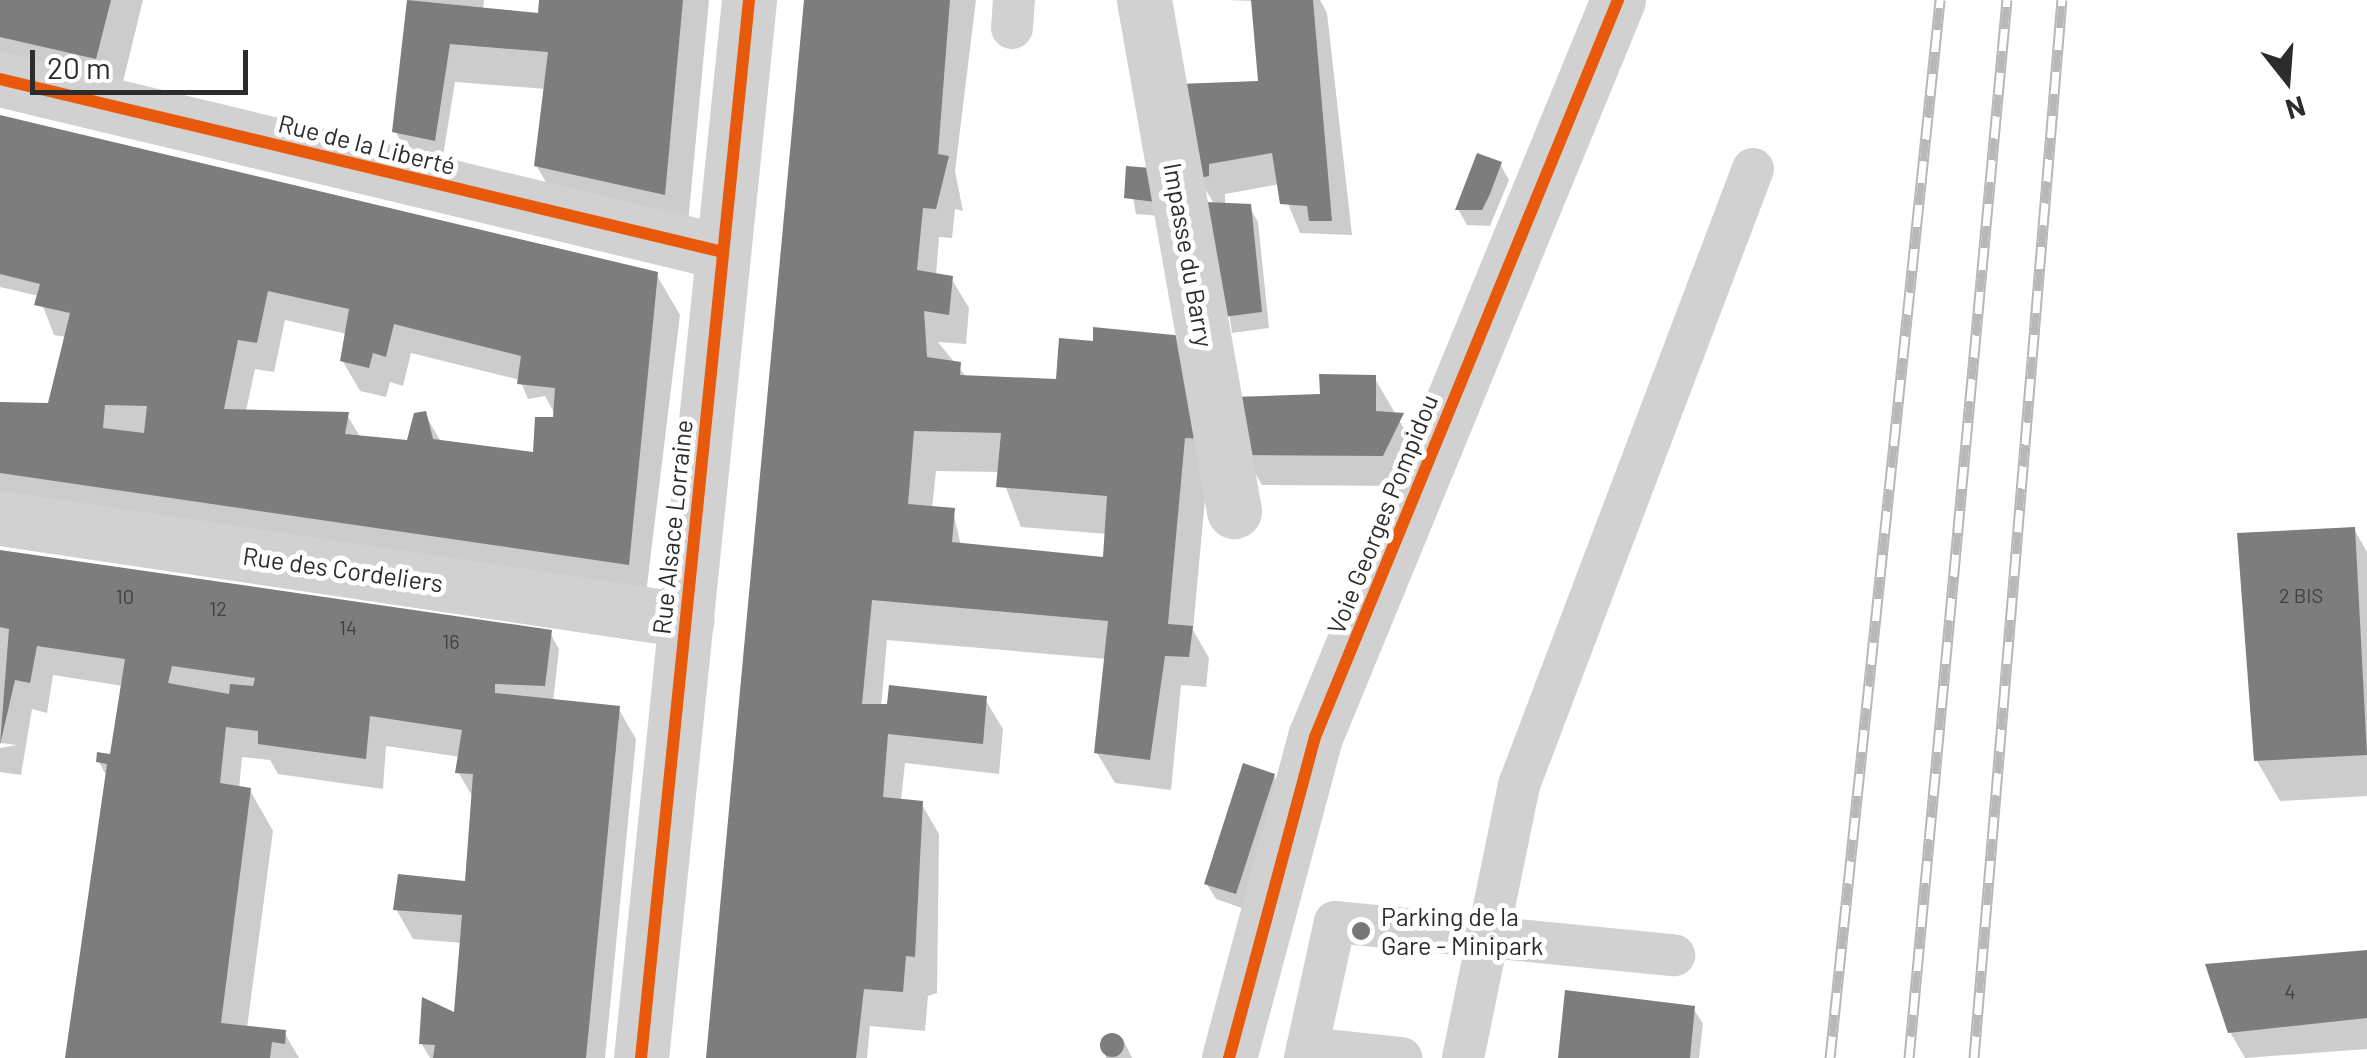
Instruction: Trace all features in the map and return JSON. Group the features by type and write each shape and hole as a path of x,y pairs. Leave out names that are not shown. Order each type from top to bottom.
{"street":[{"name":"Rue Alsace Lorraine","path":"642,1058 749,0"},
{"name":"Impasse du Barry","path":"1144,0 1234,510"},
{"name":"Voie Georges Pompidou","path":"1229,1058 1315,737 1618,0"},
{"name":"Rue de la Liberté","path":"0,79 723,252"},
{"name":"Rue des Cordeliers","path":"0,518 686,620"}],"lane":[{"path":"1464,1058 1481,937 1519,785 1754,169"},
{"path":"1401,1058 1306,1053 1335,922 1674,955"}],"building":[{"path":"0,0 111,0 96,59 0,37"},
{"path":"407,0 538,13 539,0 683,0 665,195 534,166 548,52 450,44 435,141 392,132"},
{"path":"804,0 950,0 938,154 949,156 936,209 923,208 917,270 953,276 949,315 924,311 927,357 961,362 960,375 1056,379 1059,338 1093,341 1093,327 1184,336 1206,439 1185,438 1168,624 1193,626 1189,657 1165,656 1150,760 1094,753 1108,621 872,600 862,704 887,704 889,685 987,696 983,744 888,734 883,797 923,801 915,957 906,956 903,992 864,989 856,1058 706,1058","holes":["914,431 1001,433 996,487 1107,496 1103,557 952,542 955,508 908,504"]},
{"path":"1251,0 1313,0 1332,221 1309,221 1307,206 1280,204 1272,153 1209,164 1209,176 1196,179 1178,84 1258,81"},
{"path":"0,115 658,272 629,565 0,473 0,402 48,403 70,313 34,305 40,284 0,274","holes":["268,291 349,309 340,361 369,368 373,353 386,357 394,324 521,356 517,384 555,388 553,417 535,417 533,452 433,439 426,411 414,413 407,440 345,434 349,412 224,409 238,340 257,343","105,405 147,406 144,433 103,428"]},
{"path":"1477,153 1502,162 1490,194 1482,210 1455,210"},
{"path":"1126,166 1164,169 1163,203 1124,198"},
{"path":"1205,202 1251,204 1262,312 1223,317"},
{"path":"1319,374 1376,375 1376,411 1404,413 1383,456 1242,455 1232,397 1320,394"},
{"path":"2355,527 2367,755 2254,761 2237,533"},
{"path":"0,550 552,630 545,686 495,684 495,693 620,706 586,1058 433,1058 435,1045 419,1044 422,997 454,1012 462,915 393,910 398,874 465,881 473,774 455,773 462,730 370,716 366,759 258,744 258,731 226,727 220,783 251,788 221,1023 286,1030 285,1044 272,1042 270,1058 65,1058 107,764 96,762 97,752 110,754 125,659 37,646 30,683 15,680 0,745 9,629 0,627","holes":["172,666 255,678 253,686 230,684 229,694 168,683"]},
{"path":"1243,763 1275,774 1236,894 1204,884"},
{"path":"2367,950 2367,1018 2228,1033 2205,964"},
{"path":"1565,990 1695,1006 1690,1058 1558,1058"},
{"path":"1112,1033 1121,1036 1121,1054 1112,1057 1103,1054 1100,1045 1103,1036"}],"railway":[{"path":"1830,1058 1940,0"},
{"path":"1909,1058 2007,0"},
{"path":"1974,1058 2062,0"}],"cycle path":[{"path":"641,1058 749,0"},
{"path":"1229,1058 1315,737 1618,0"},
{"path":"0,79 723,252"}],"place":[{"name":"Parking de la Gare - Minipark","path":"1361,931"}]}
